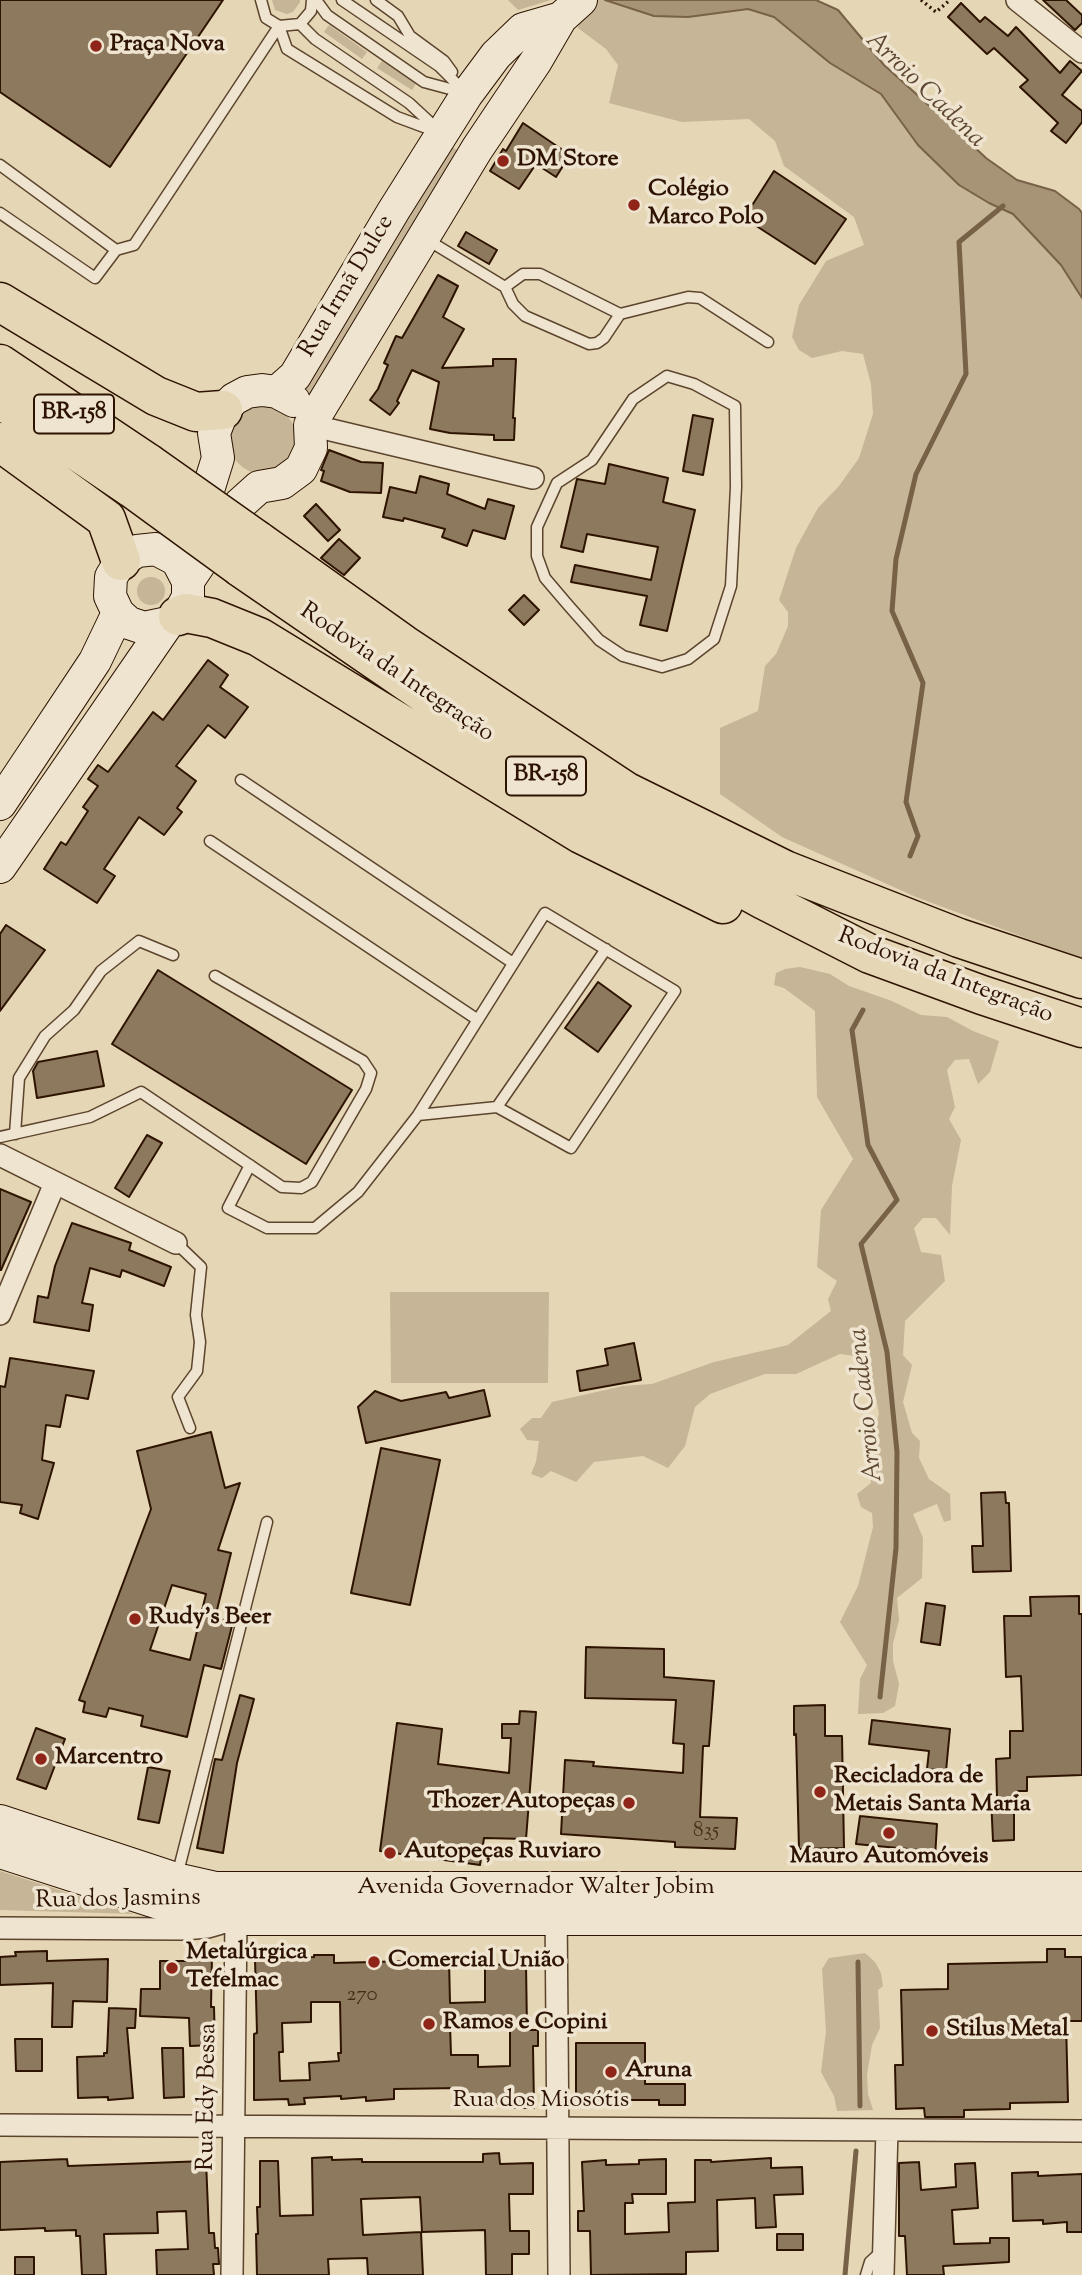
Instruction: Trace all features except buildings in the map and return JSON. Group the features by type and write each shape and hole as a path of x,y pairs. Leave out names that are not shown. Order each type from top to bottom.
{"highway":[{"path":"0,302 156,396 196,412 223,410"},
{"name":"Rodovia da Integração","path":"0,364 141,476 565,790 764,900 870,954 1082,1028"},
{"name":"Rodovia da Integração","path":"0,399 141,476"},
{"path":"0,442 106,519 138,555"},
{"name":"Rodovia da Integração","path":"248,554 415,652 626,792 785,870 959,938 1082,979"},
{"path":"178,607 186,613 212,618 259,638 580,834 659,874 797,939 870,954"}],"street":[{"path":"1017,0 1082,52"},
{"name":"Rua Irmã Dulce","path":"277,392 295,376 467,94 496,55 523,29 571,9"},
{"name":"Rua Irmã Dulce","path":"0,867 178,607 239,505 259,487 282,483 301,469 311,448 310,425 477,149 571,9"},
{"path":"467,94 471,98 478,120 477,149"},
{"path":"259,487 242,482 228,472 218,458 214,433 223,410 234,399 247,392 262,390 277,392 292,399 303,410 310,425 533,478"},
{"path":"138,555 177,560 178,607 144,628 130,623 118,613 110,596 111,577 138,555 172,540 209,486 218,458"},
{"path":"0,804 95,661 118,613"},
{"path":"0,1155 176,1243"},
{"path":"0,1314 55,1182"},
{"name":"Avenida Governador Walter Jobim","path":"0,1821 176,1879 216,1888 555,1904"},
{"name":"Avenida Governador Walter Jobim","path":"0,1852 162,1904 236,1919 555,1904 1082,1919"},
{"name":"Avenida Governador Walter Jobim","path":"613,1904 1082,1888"},
{"path":"555,1904 559,2275"},
{"name":"Rua dos Jasmins","path":"0,1928 183,1929 208,1927 236,1919"},
{"name":"Rua Edy Bessa","path":"232,2275 236,1919"},
{"name":"Rua dos Miosótis","path":"0,2125 1082,2131"},
{"path":"883,2275 887,2130"}],"lane":[{"path":"261,0 266,18 279,26 300,24 311,11 314,0"},
{"path":"314,0 327,15 424,82 467,94"},
{"path":"342,0 439,66 467,94"},
{"path":"376,0 398,16 410,36 444,61 467,94"},
{"path":"300,24 315,40 409,103 442,134"},
{"path":"279,26 287,49 397,117 442,134"},
{"path":"0,213 96,278 116,250 134,245 279,26"},
{"path":"0,165 116,250"},
{"path":"424,238 505,287 513,304 525,316 589,344 604,338 620,314"},
{"path":"505,287 523,274 540,274 620,314 688,296 700,298 768,342"},
{"path":"533,478 557,483 592,460 634,399 667,376 694,384 735,406 736,487 731,586 714,639 688,659 662,667 623,656 600,640 545,578 537,556 537,527 557,483"},
{"path":"241,780 513,963"},
{"path":"210,841 478,1020"},
{"path":"250,1165 228,1208 267,1228 315,1228 358,1192 418,1115 545,913 675,991 571,1148 497,1107 418,1115"},
{"path":"15,1134 19,1078 45,1036 74,1010 101,971 139,941 173,955"},
{"path":"497,1107 606,949"},
{"path":"0,1137 90,1117 141,1092 282,1187 301,1188 312,1182 366,1089 371,1073 363,1061 215,976"},
{"path":"176,1243 201,1267 196,1315 200,1342 197,1371 178,1397 190,1428"},
{"path":"176,1879 267,1522"},
{"path":"866,2275 870,2262 883,2250"}],"path":[{"path":"921,0 936,12 950,0"}],"shaded area":[{"path":"272,0 300,2 293,12 287,14 275,10"},
{"path":"508,0 551,0 518,10"},
{"path":"594,0 605,0 654,16 688,17 748,9 774,17 830,63 881,94 918,145 989,203 1013,214 1061,265 1082,298 1082,959 916,897 782,837 720,794 720,728 758,711 765,666 776,654 788,626 788,612 779,600 796,548 818,508 839,486 859,458 873,414 871,384 863,354 842,351 812,358 799,350 792,337 799,305 826,261 864,245 854,217 784,166 775,141 749,119 682,122 609,103 618,65 606,49 578,28 580,15"},
{"name":"Arroio Cadena","path":"605,0 816,0 838,10 884,65 934,110 946,117 986,158 1017,180 1055,191 1079,209 1082,213 1082,298 1061,265 1013,214 959,185 918,145 881,94 830,63 774,17 748,9 688,17 654,16"},
{"path":"329,25 367,52 362,59 324,32"},
{"path":"382,61 417,82 412,90 377,68"},
{"path":"452,147 462,153 314,398 304,392"},
{"path":"263,406 276,409 287,416 294,427 297,440 294,453 287,464 276,471 263,474 250,471 239,464 232,453 229,440 232,427 239,416 250,409"},
{"path":"151,577 161,581 165,591 161,601 151,605 141,601 137,591 141,581"},
{"path":"800,967 830,974 849,986 892,1001 921,1015 947,1017 999,1041 990,1072 978,1084 969,1059 955,1060 947,1070 955,1107 949,1119 961,1140 952,1186 950,1235 936,1218 923,1218 914,1228 921,1252 941,1255 945,1281 905,1321 903,1355 912,1365 903,1402 912,1433 920,1441 919,1458 929,1479 950,1494 951,1520 944,1522 937,1504 913,1514 923,1538 922,1578 897,1598 899,1620 893,1644 893,1661 899,1684 895,1706 883,1713 858,1714 860,1679 867,1665 840,1622 858,1586 873,1527 872,1513 861,1507 857,1494 871,1483 868,1452 879,1414 874,1387 855,1356 840,1354 796,1374 765,1374 710,1394 695,1407 685,1446 668,1468 643,1456 594,1462 576,1482 551,1471 542,1478 531,1474 539,1441 527,1440 520,1429 532,1418 541,1418 552,1402 623,1386 652,1384 714,1362 788,1345 831,1311 828,1299 837,1281 817,1267 821,1210 853,1159 817,1097 815,1011 784,988 774,985 776,973"},
{"path":"390,1292 549,1292 548,1383 391,1383"},
{"path":"0,1871 134,1914 0,1910"},
{"path":"865,1953 875,1962 881,1973 883,1986 878,1990 880,2028 872,2045 867,2075 868,2094 873,2110 837,2111 834,2096 821,2072 826,2031 822,1969 829,1958"}],"waterway":[{"name":"Arroio Cadena","path":"910,856 918,836 906,802 923,683 892,611 896,559 916,474 966,374 959,242 1003,206"},
{"name":"Arroio Cadena","path":"863,1010 852,1030 868,1145 897,1200 861,1244 887,1352 897,1452 896,1548 880,1697"},
{"name":"Arroio Cadena","path":"858,1962 860,2106"},
{"name":"Arroio Cadena","path":"845,2275 856,2151"}],"place":[{"name":"Praça Nova","path":"96,46"},
{"name":"DM Store","path":"503,161"},
{"name":"Colégio Marco Polo","path":"634,205"},
{"name":"Rudy's Beer","path":"135,1619"},
{"name":"Marcentro","path":"41,1759"},
{"name":"Recicladora de Metais Santa Maria","path":"820,1792"},
{"name":"Thozer Autopeças","path":"629,1803"},
{"name":"Mauro Automóveis","path":"889,1833"},
{"name":"Autopeças Ruviaro","path":"390,1853"},
{"name":"Comercial União","path":"374,1962"},
{"name":"Metalúrgica Tefelmac","path":"172,1968"},
{"name":"Ramos e Copini","path":"429,2024"},
{"name":"Stilus Metal","path":"932,2031"},
{"name":"Aruna","path":"611,2072"}]}
